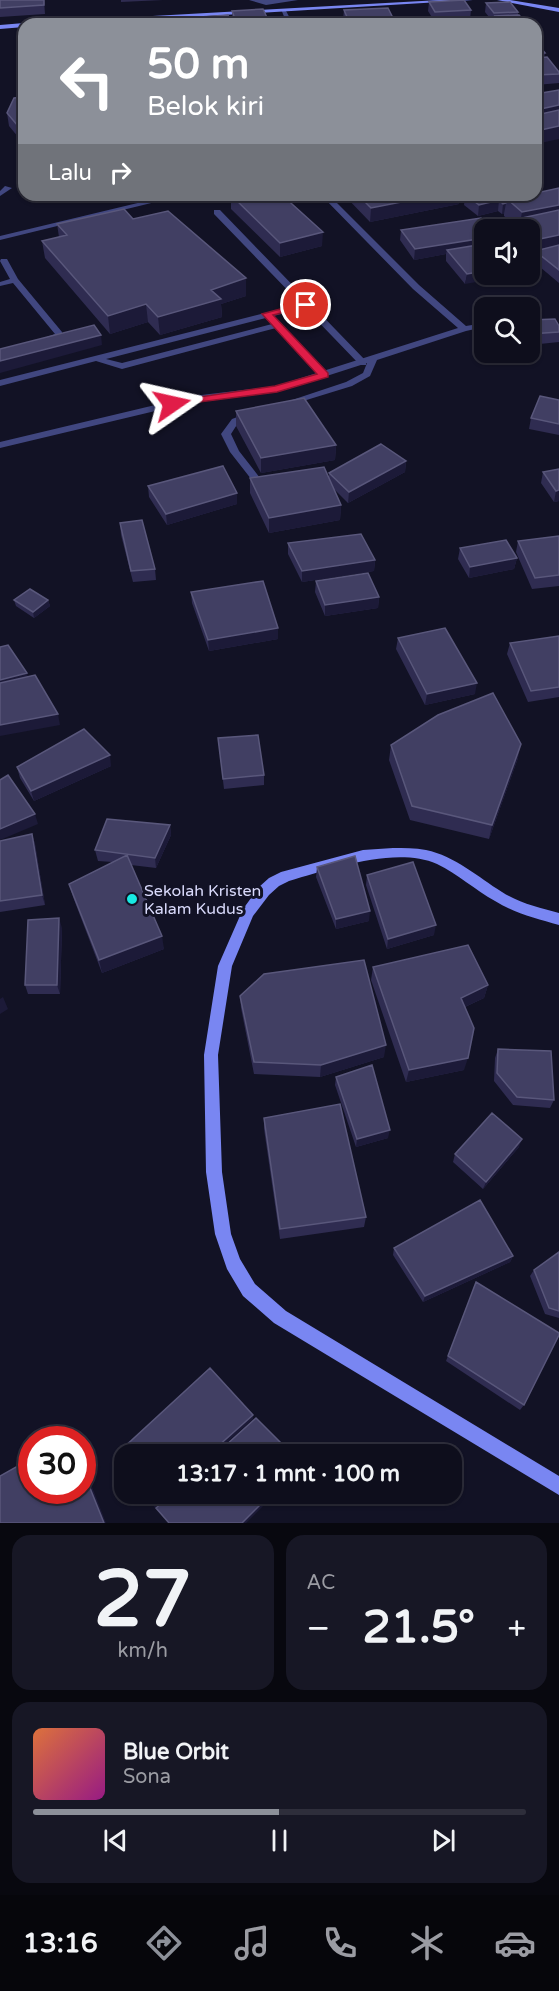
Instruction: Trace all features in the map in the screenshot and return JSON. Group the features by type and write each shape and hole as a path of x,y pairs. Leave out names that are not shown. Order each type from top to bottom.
{"street":[{"path":"252,0 266,3 295,0"},
{"path":"170,18 470,0"},
{"path":"500,0 559,10"},
{"path":"266,3 272,11"},
{"path":"283,10 287,18"},
{"path":"0,27 18,26"},
{"path":"0,194 9,188"},
{"path":"0,238 142,201"},
{"path":"331,201 416,287 464,329"},
{"path":"217,212 363,363"},
{"path":"4,261 15,280 58,334 58,337 45,344"},
{"path":"0,284 15,280"},
{"path":"0,383 306,305"},
{"path":"267,314 324,375"},
{"path":"98,359 122,366 277,325"},
{"path":"0,445 193,399 277,389 474,327"},
{"path":"60,357 67,366"},
{"path":"271,408 349,384 367,374 373,359"},
{"path":"260,411 235,421 226,434 235,452 262,487"},
{"path":"559,919 532,912 500,898 454,866 425,855 393,853 363,855 286,876 274,882 264,891 248,913 225,966 211,1055 214,1172 223,1234 233,1263 249,1290 280,1317 559,1486"}],"building":[{"path":"0,0 44,0 44,5 0,8"},
{"path":"464,0 471,10 435,12 429,2"},
{"path":"510,2 518,12 494,13 486,3"},
{"path":"388,8 393,18 347,18 344,10"},
{"path":"263,9 267,18 235,18 232,11"},
{"path":"228,15 229,18 186,18"},
{"path":"519,15 522,18 496,18 495,16"},
{"path":"542,57 547,57 559,74 542,75"},
{"path":"559,90 559,105 542,109 542,93"},
{"path":"14,98 18,98 18,126 7,113"},
{"path":"559,110 559,126 542,130 542,114"},
{"path":"559,188 559,205 522,212 509,201 542,201 542,192"},
{"path":"237,201 289,201 323,232 280,243"},
{"path":"364,201 407,201 371,208"},
{"path":"474,201 495,201 479,205"},
{"path":"124,209 133,219 168,211 246,278 211,290 221,299 158,317 146,304 108,316 42,241 67,235 57,224"},
{"path":"559,210 559,235 540,239 540,219 517,219"},
{"path":"474,219 474,240 415,249 401,230"},
{"path":"559,245 559,270 540,255 540,250"},
{"path":"474,246 474,273 467,274 447,250"},
{"path":"555,319 559,332 540,333 540,320"},
{"path":"94,325 101,335 0,361 0,349"},
{"path":"540,396 559,400 559,424 531,418"},
{"path":"304,398 336,445 261,458 236,411"},
{"path":"381,444 406,461 349,492 329,473"},
{"path":"223,466 237,493 166,514 148,486"},
{"path":"324,467 341,505 269,518 250,478"},
{"path":"559,469 559,490 556,491 543,472"},
{"path":"142,520 155,569 131,571 120,523"},
{"path":"361,534 375,560 302,571 288,543"},
{"path":"559,536 559,575 535,578 518,541"},
{"path":"506,540 517,558 470,567 460,548"},
{"path":"368,573 379,597 325,605 316,581"},
{"path":"263,581 278,628 208,640 191,592"},
{"path":"30,589 48,600 33,612 14,600"},
{"path":"445,628 477,683 427,694 398,638"},
{"path":"559,636 559,687 531,691 510,643"},
{"path":"8,645 27,673 0,680 0,647"},
{"path":"35,675 58,714 0,725 0,683"},
{"path":"493,693 521,744 492,825 412,806 391,745 438,715"},
{"path":"84,729 110,755 31,791 17,767"},
{"path":"258,735 264,775 223,779 218,738"},
{"path":"8,775 35,814 0,829 0,780"},
{"path":"107,819 170,825 155,858 95,850"},
{"path":"32,834 42,895 0,901 0,841"},
{"path":"127,855 162,936 99,960 69,884"},
{"path":"355,856 370,911 336,919 317,867"},
{"path":"413,862 436,925 388,939 367,875"},
{"path":"59,918 57,985 25,985 28,920"},
{"path":"468,945 488,985 461,998 474,1028 468,1058 409,1070 373,967"},
{"path":"364,960 386,1045 321,1065 254,1062 240,996 264,974"},
{"path":"498,1049 551,1051 554,1100 517,1097 497,1073"},
{"path":"372,1065 390,1130 357,1139 336,1077"},
{"path":"340,1104 366,1217 280,1229 264,1118"},
{"path":"492,1113 522,1139 486,1182 455,1154"},
{"path":"480,1200 513,1256 425,1296 394,1248"},
{"path":"559,1252 559,1311 549,1308 534,1270"},
{"path":"476,1282 559,1333 524,1405 448,1356"},
{"path":"210,1368 253,1415 220,1444 128,1444"},
{"path":"256,1418 282,1444 227,1444"},
{"path":"18,1466 18,1504 96,1503 104,1523 0,1523 0,1476"},
{"path":"161,1504 261,1504 242,1523 169,1523 156,1508"}],"place":[{"name":"Sekolah Kristen Kalam Kudus","path":"132,899"}],"route":[{"path":"172,404 193,399 277,389 324,375 267,314 306,305"}]}
